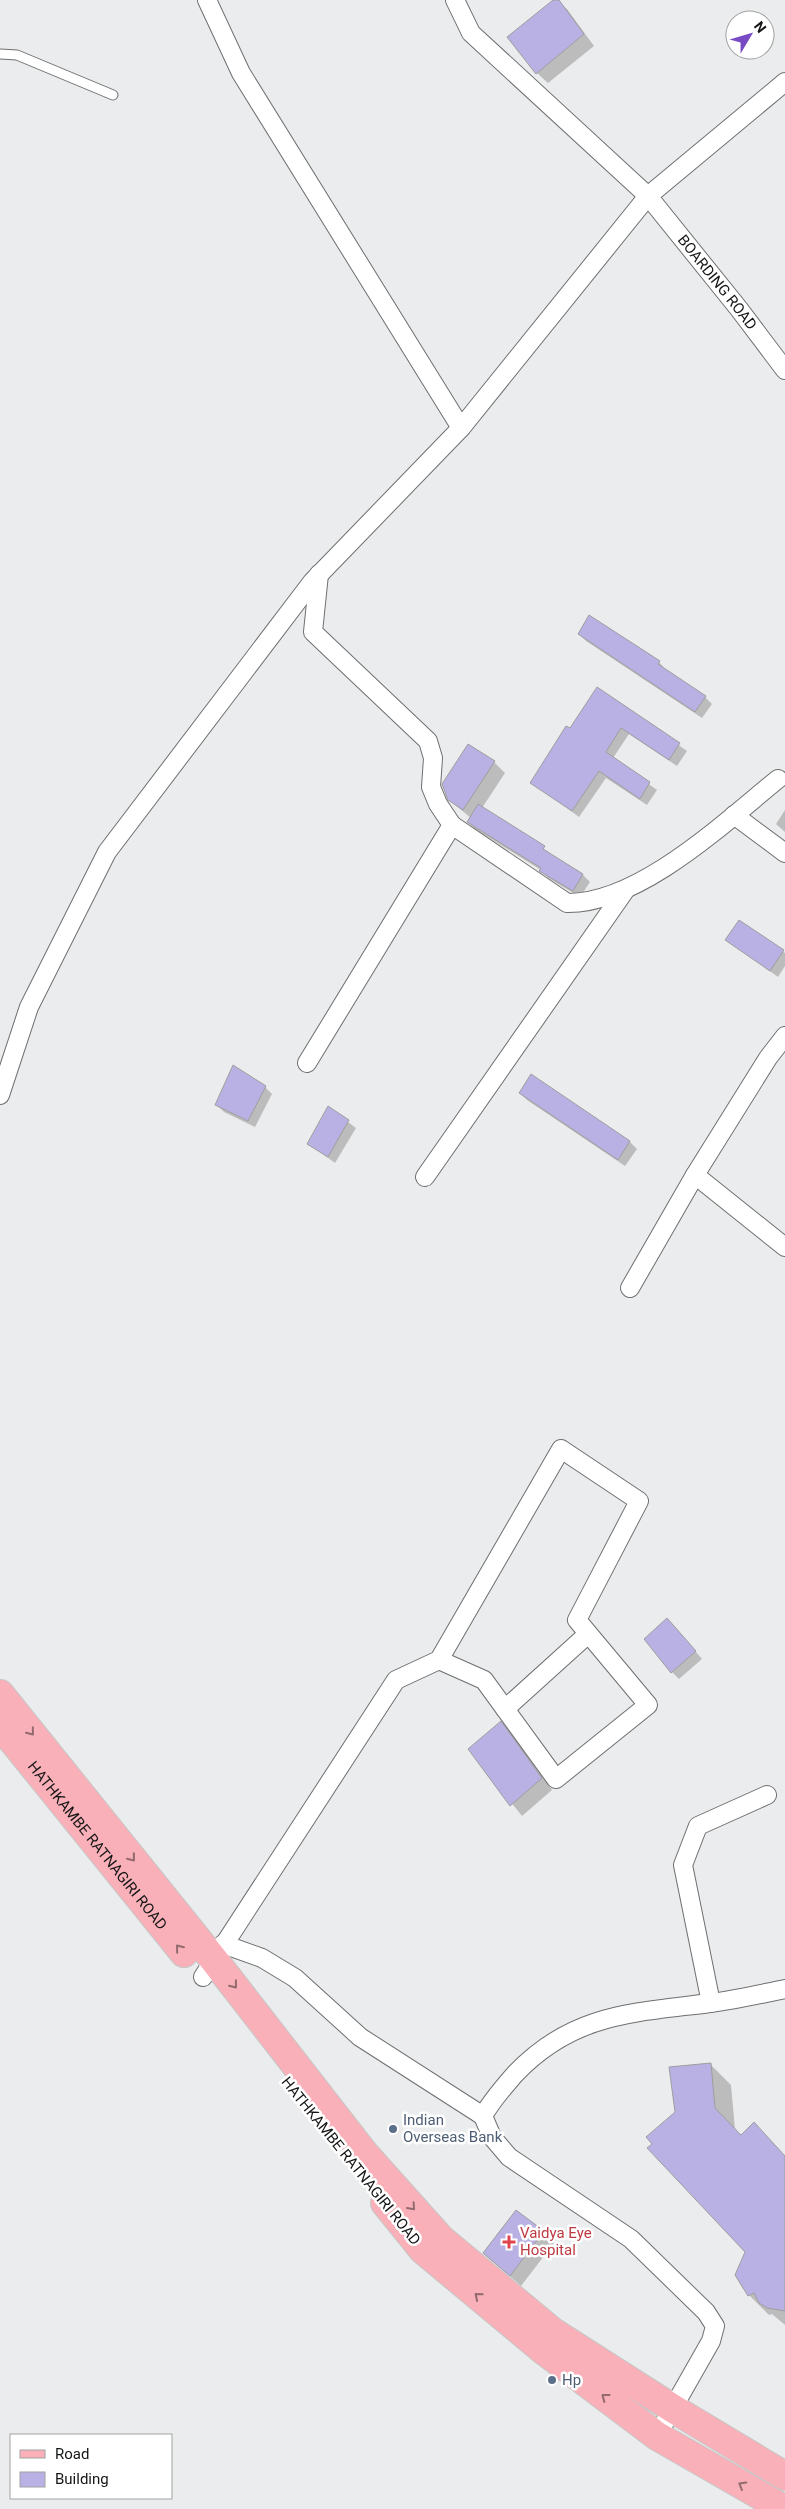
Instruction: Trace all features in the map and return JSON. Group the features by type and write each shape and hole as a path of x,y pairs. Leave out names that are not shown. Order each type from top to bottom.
{"main road":[{"path":"0,1694 213,1960 364,2153 440,2239 554,2332 672,2408 785,2476"},
{"name":"HATHKAMBE RATNAGIRI ROAD","path":"0,1725 213,1960 423,2250 543,2350 657,2436 784,2509"}],"street":[{"path":"207,0 241,73 461,428"},
{"name":"BOARDING ROAD","path":"455,0 471,32 648,196 739,309 785,370"},
{"path":"0,1096 29,1007 107,852 319,574 461,428 648,196 785,82"},
{"path":"319,574 313,632 428,741 433,758 431,786 438,804 452,824 567,903 583,903 626,889 686,854 778,779"},
{"path":"734,815 785,853"},
{"path":"307,1063 452,824"},
{"path":"425,1177 626,889"},
{"path":"630,1288 695,1175 768,1058 785,1036"},
{"path":"695,1175 785,1248"},
{"path":"213,1960 396,1680 439,1660 561,1449 639,1501 577,1620 648,1705 556,1779 484,1680 439,1660"},
{"path":"505,1709 588,1634"},
{"path":"711,2003 683,1864 698,1826 767,1796"},
{"path":"213,1960 262,1958 295,1978 360,2037 483,2116 492,2136 509,2157 631,2239 706,2312 715,2326 711,2341 657,2436"},
{"path":"483,2116 492,2100 527,2062 568,2032 614,2016 711,2003 785,1989"},
{"path":"784,2509 785,2505"}],"lane":[{"path":"0,54 17,55 114,95"}],"building":[{"path":"553,0 559,0 584,34 536,74 507,37"},
{"path":"589,615 660,661 658,664 706,696 695,712 578,634"},
{"path":"597,687 680,743 669,760 621,728 606,752 650,782 640,799 599,771 572,811 530,783 566,726 570,728"},
{"path":"468,744 495,761 463,810 448,800 442,784"},
{"path":"478,804 545,846 543,849 583,874 573,891 539,871 541,868 467,822"},
{"path":"739,920 784,950 770,971 725,940"},
{"path":"233,1065 266,1086 248,1121 215,1105"},
{"path":"531,1074 630,1141 618,1160 519,1093"},
{"path":"328,1106 349,1120 328,1157 307,1144"},
{"path":"667,1618 696,1651 671,1673 644,1639"},
{"path":"501,1721 542,1778 510,1806 468,1749"},
{"path":"711,2063 715,2108 741,2135 754,2122 785,2156 785,2311 767,2308 759,2303 754,2293 748,2296 735,2275 745,2252 647,2148 652,2144 646,2137 675,2112 669,2067"},
{"path":"516,2210 544,2231 510,2276 483,2253"}],"place":[{"name":"Indian Overseas Bank","path":"393,2129"},
{"name":"Vaidya Eye Hospital","path":"509,2242"},
{"name":"Hp","path":"552,2380"}]}
